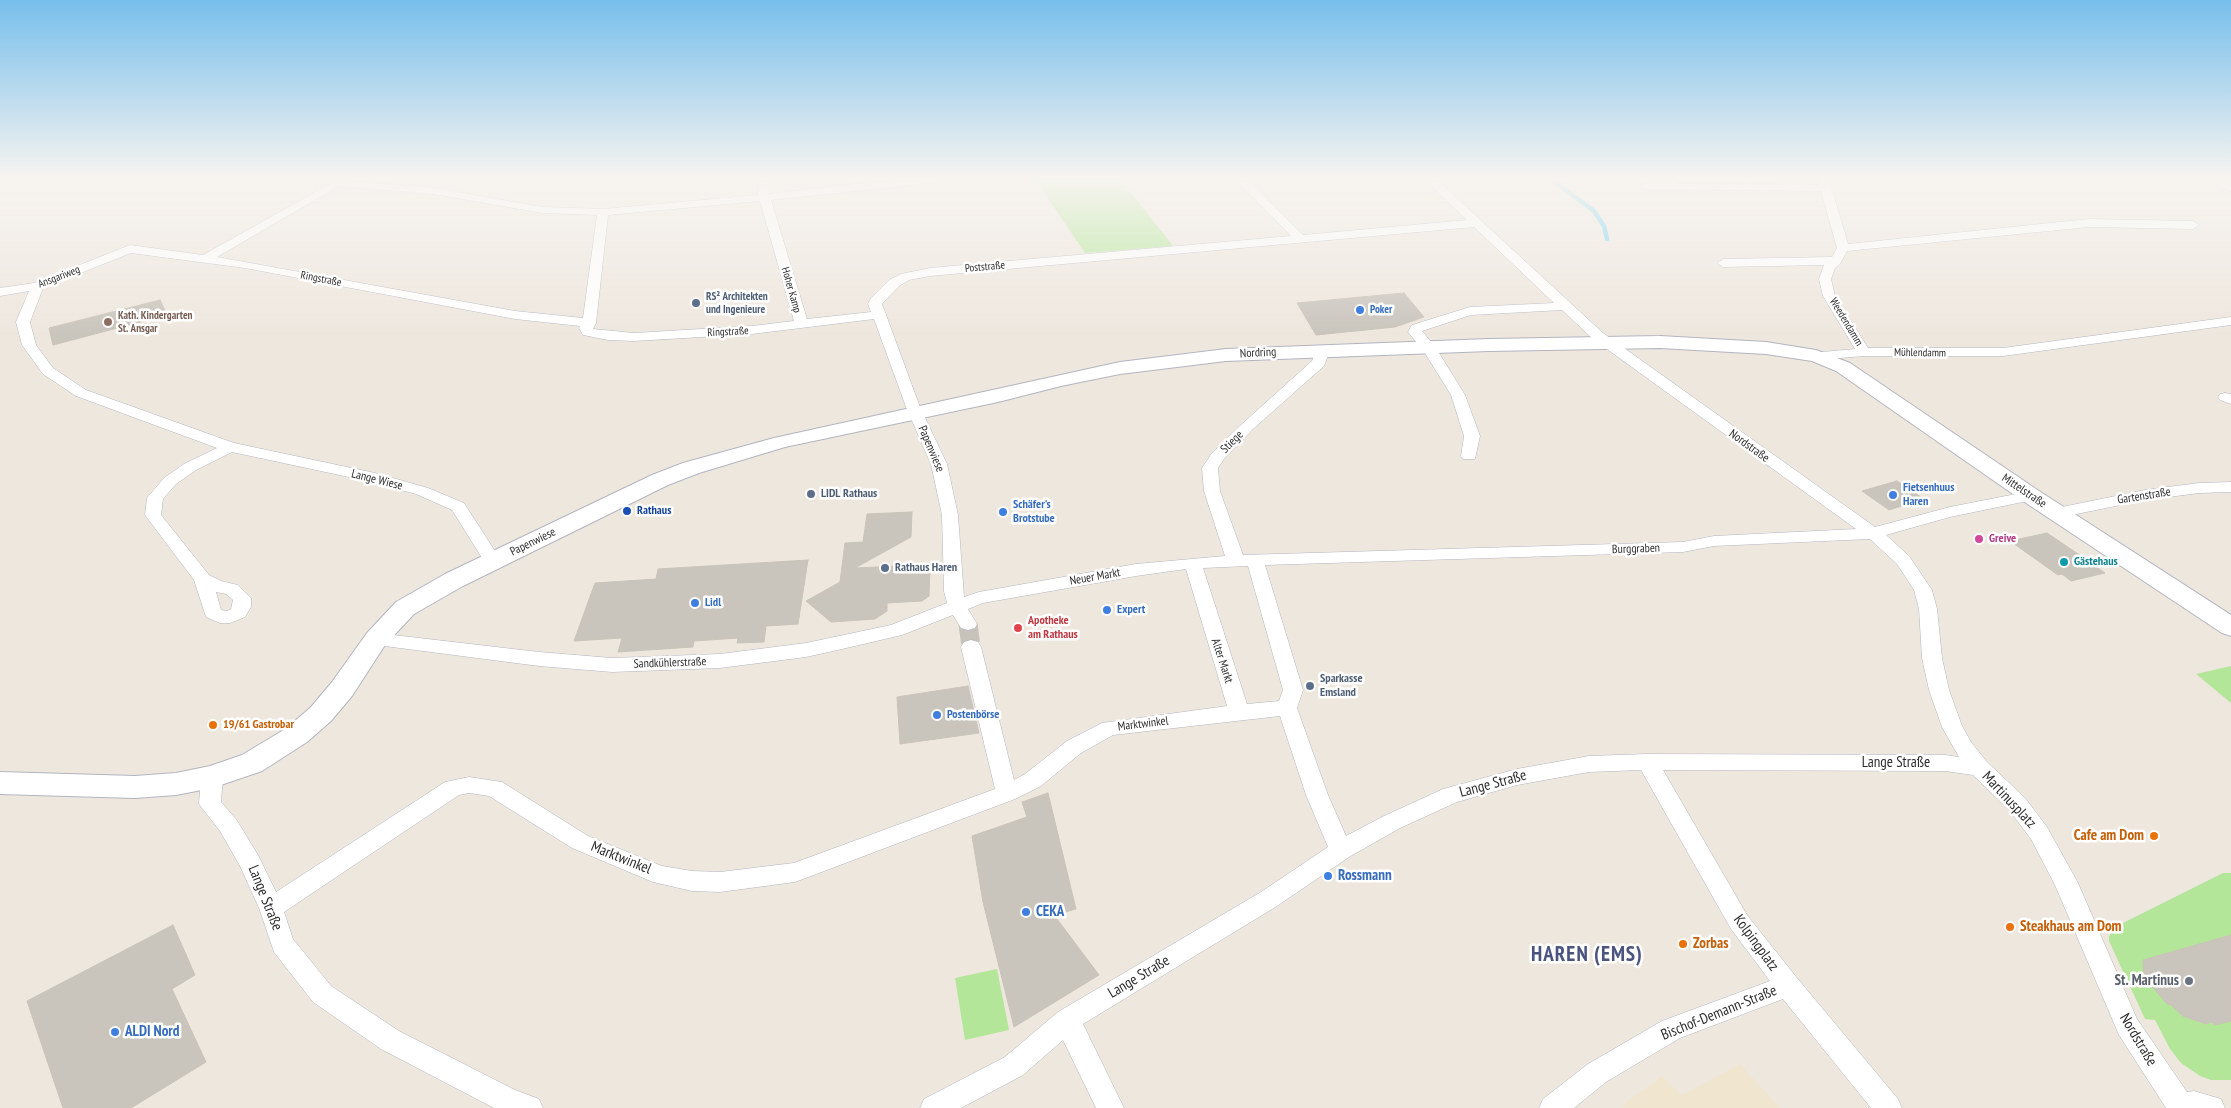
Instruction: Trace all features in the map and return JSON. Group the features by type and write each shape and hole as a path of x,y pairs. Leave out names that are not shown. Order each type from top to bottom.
{"street":[{"path":"204,258 252,231"},
{"path":"589,323 601,231"},
{"name":"Hoher Kamp","path":"774,231 802,325"},
{"path":"1291,231 1300,240"},
{"name":"Poststraße","path":"878,315 875,304 878,298 894,283 905,276 918,273 1397,231"},
{"name":"Nordstraße","path":"1485,231 1607,343 1886,543 1903,560 1923,590 1928,609 1932,658 1939,690 1952,727 1964,748 1979,768"},
{"path":"1838,231 1843,248 2013,231"},
{"name":"Weedendamm","path":"1843,248 1836,261 1829,267 1825,279 1830,296 1864,352"},
{"name":"Ansgariweg","path":"0,292 37,286 130,249 204,258"},
{"name":"Ringstraße","path":"204,258 245,264 467,307 524,316 589,323 586,328 588,332 594,334 634,337 752,330 878,315"},
{"path":"1723,263 1836,261"},
{"name":"Lange Wiese","path":"37,286 23,322 29,345 48,371 80,394 230,447 375,478 422,491 458,508 493,562"},
{"path":"1469,456 1472,436 1458,395 1430,348 1415,332 1417,328 1470,311 1565,306"},
{"name":"Papenwiese","path":"878,315 916,413 939,464 950,515 953,591 957,605"},
{"name":"Mühlendamm","path":"1607,343 1660,342 1766,348 1816,356 1864,352 2003,352 2231,321"},
{"name":"Nordring","path":"916,413 1120,368 1226,355 1323,350 1607,343"},
{"name":"Stiege","path":"1236,561 1212,491 1210,468 1218,456 1264,410 1319,363 1323,350"},
{"name":"Mittelstraße","path":"1816,356 1843,367 2031,496 2231,627"},
{"name":"Papenwiese","path":"212,777 252,763 297,735 321,714 342,689 376,639 405,608 434,590 650,485 691,468 781,442 916,413"},
{"path":"202,579 153,515 155,498 170,481 190,467 230,447"},
{"name":"Gartenstraße","path":"2057,513 2145,495 2199,488 2231,487"},
{"name":"Burggraben","path":"1236,561 1674,548 1714,541 1872,534 1889,527 1950,512 2031,496"},
{"path":"1255,560 1290,699 1317,795 1341,850"},
{"name":"Neuer Markt","path":"957,605 980,598 1136,570 1193,563 1236,561"},
{"name":"Alter Markt","path":"1193,563 1239,712"},
{"path":"957,605 968,624"},
{"name":"Sandkühlerstraße","path":"376,639 539,659 612,665 720,661 806,650 894,630 957,605"},
{"path":"972,647 1007,793"},
{"path":"1239,712 1290,699"},
{"name":"Marktwinkel","path":"271,908 452,788 469,785 494,788 580,842 634,865 661,875 692,881 720,882 795,872 1007,793 1033,780 1074,746 1110,728 1239,712"},
{"name":"Lange Straße","path":"934,1108 1014,1066 1067,1020 1260,904 1341,850 1392,822 1451,795 1557,768 1589,764 1647,762 1945,763 1979,768"},
{"name":"Kolpingplatz","path":"1647,762 1739,922 1788,986 1888,1108"},
{"name":"Martinusplatz","path":"1979,768 2017,804 2039,833"},
{"path":"0,783 136,787 176,784 212,777"},
{"name":"Lange Straße","path":"212,777 210,804 228,825 250,862 271,908 283,944 322,994 390,1040 510,1102 529,1108"},
{"name":"Nordstraße","path":"2039,833 2066,883 2128,1028 2182,1107"},
{"name":"Bischof-Demann-Straße","path":"1553,1108 1597,1072 1672,1029 1788,986"},
{"path":"1067,1020 1110,1108"},
{"path":"2182,1107 2194,1104 2211,1108"}],"shaded area":[{"path":"1740,1064 1780,1108 1622,1108 1628,1101 1662,1076 1682,1095"}],"green space":[{"path":"1070,231 1161,231 1173,246 1085,253"},
{"path":"2231,666 2231,703 2196,674"},
{"path":"2223,873 2231,873 2231,1080 2211,1080 2200,1076 2181,1063 2170,1049 2155,1020 2145,1019 2109,941 2109,936 2117,926"},
{"path":"997,969 1009,1030 965,1040 955,978"}],"building":[{"name":"Poker","path":"1404,293 1424,317 1395,327 1316,335 1297,303"},
{"name":"Kath. Kindergarten St. Ansgar","path":"160,300 167,315 53,345 49,328"},
{"name":"Fietsenhuus Haren","path":"1897,481 1924,499 1889,510 1862,491"},
{"name":"Rathaus Haren","path":"912,512 911,537 855,568 923,565 930,569 929,596 922,601 887,603 887,611 875,619 831,622 806,601 840,582 845,543 863,542 867,514"},
{"name":"Gästehaus","path":"2047,533 2105,573 2071,581 2062,574 2058,575 2010,541"},
{"name":"Lidl","path":"808,560 798,624 766,626 764,642 737,643 738,638 694,641 693,647 618,652 622,638 574,641 595,583 656,579 658,569"},
{"name":"Postenbörse","path":"968,686 979,733 900,744 897,697"},
{"name":"CEKA","path":"1048,793 1076,909 1054,915 1099,975 1014,1027 983,902 972,836 1027,817 1022,802"},
{"name":"ALDI Nord","path":"173,925 195,975 172,989 206,1062 131,1108 63,1108 27,1001"},
{"name":"St. Martinus","path":"2231,935 2231,1021 2215,1025 2212,1022 2206,1024 2183,1016 2170,1004 2168,1005 2144,977 2143,960"}],"waterway":[{"path":"1605,231 1607,239"}],"tunnel":[{"path":"968,624 971,647"}],"place":[{"name":"RS² Architekten und Ingenieure","path":"696,303"},
{"name":"Poker","path":"1360,310"},
{"name":"Kath. Kindergarten St. Ansgar","path":"108,322"},
{"name":"LIDL Rathaus","path":"811,494"},
{"name":"Fietsenhuus Haren","path":"1893,495"},
{"name":"Rathaus","path":"627,511"},
{"name":"Schäfer's Brotstube","path":"1003,512"},
{"name":"Greive","path":"1979,539"},
{"name":"Gästehaus","path":"2064,562"},
{"name":"Rathaus Haren","path":"885,568"},
{"name":"Lidl","path":"695,603"},
{"name":"Expert","path":"1107,610"},
{"name":"Apotheke am Rathaus","path":"1018,628"},
{"name":"Sparkasse Emsland","path":"1310,686"},
{"name":"Postenbörse","path":"937,715"},
{"name":"19/61 Gastrobar","path":"213,725"},
{"name":"Cafe am Dom","path":"2154,836"},
{"name":"Rossmann","path":"1328,876"},
{"name":"CEKA","path":"1026,912"},
{"name":"Steakhaus am Dom","path":"2010,927"},
{"name":"Zorbas","path":"1683,944"},
{"name":"St. Martinus","path":"2189,981"},
{"name":"ALDI Nord","path":"115,1032"}],"district":[{"name":"HAREN (EMS)","path":"1587,955"}]}
